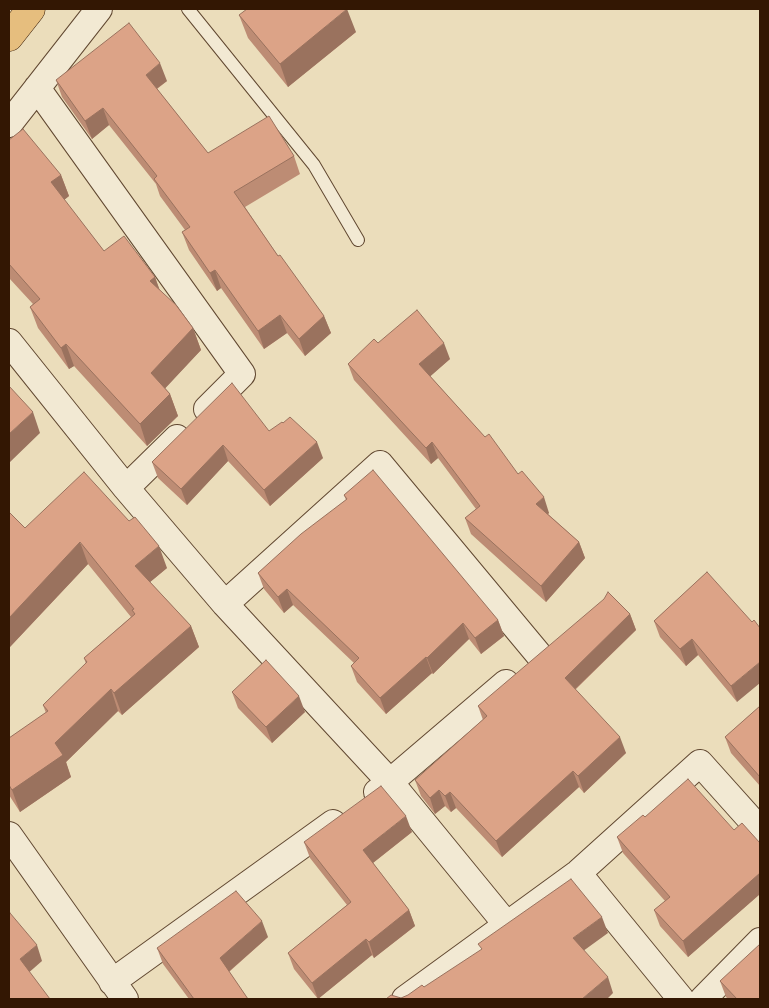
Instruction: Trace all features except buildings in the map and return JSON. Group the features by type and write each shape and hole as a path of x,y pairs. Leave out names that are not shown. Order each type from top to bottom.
{"highway":[{"path":"9,38 31,9"}],"street":[{"path":"9,124 99,9"},
{"path":"37,88 242,374 126,488"},
{"path":"9,342 126,488 225,604 390,782 507,925"},
{"path":"9,835 119,991 390,782 546,649 380,464 225,604"},
{"path":"405,999 578,873 700,763 760,830"},
{"path":"578,873 681,999"},
{"path":"703,999 760,940"}],"lane":[{"path":"188,9 314,165 358,240"}]}
